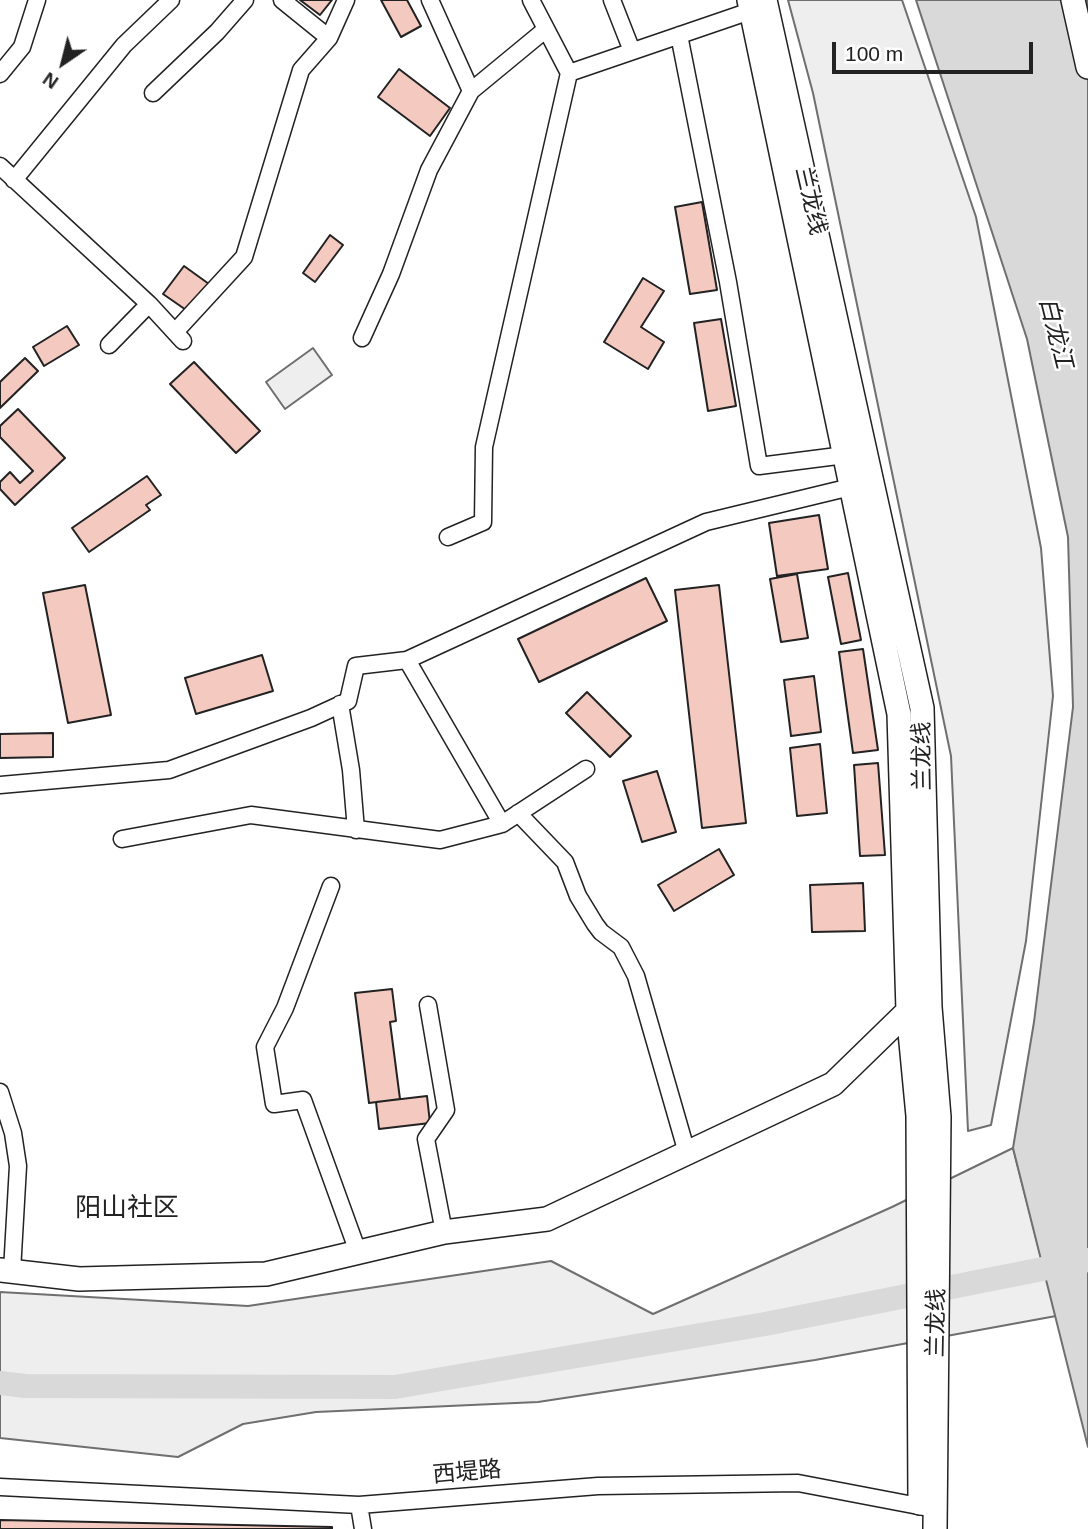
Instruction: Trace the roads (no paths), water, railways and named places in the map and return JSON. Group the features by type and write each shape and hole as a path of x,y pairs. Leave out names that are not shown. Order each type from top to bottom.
{"highway":[{"path":"1073,0 1088,66"},
{"name":"兰龙线","path":"758,4 862,484 899,714 929,1116 928,1518"},
{"path":"6,1271 79,1279 266,1274 444,1232 547,1219 833,1084 919,1009"}],"street":[{"path":"0,74 22,47 37,0"},
{"path":"14,180 124,45 171,0"},
{"path":"153,93 217,32 245,0"},
{"path":"282,0 329,38"},
{"path":"0,166 149,304 179,337 244,257 301,70 329,38 346,0"},
{"path":"430,0 471,91"},
{"path":"449,537 483,522 484,447 569,73 531,0"},
{"path":"612,0 632,51"},
{"path":"569,73 758,4"},
{"path":"362,338 391,274 429,170 471,91 545,30"},
{"path":"679,35 728,282 759,466 855,453"},
{"path":"109,345 149,304"},
{"path":"0,785 169,769 311,718 348,701 356,666 408,660 706,522 862,484"},
{"path":"408,660 502,824"},
{"path":"340,704 351,770 356,830"},
{"path":"122,839 251,815 440,840 502,824 586,769"},
{"path":"518,813 565,862 578,896 595,924 621,947 636,976 687,1153"},
{"path":"331,886 285,1008 265,1047 274,1104 303,1100 358,1252"},
{"path":"428,1005 446,1110 426,1139 444,1232"},
{"path":"0,1092 13,1133 18,1166 6,1271"},
{"name":"西堤路","path":"0,1487 359,1505 597,1486 798,1483 928,1518"},
{"path":"359,1505 363,1529"}],"water":[{"name":"白龙江","path":"916,0 1087,0 1088,4 1088,1447 1013,1148 1034,1022 1073,707 1068,537 1027,339"}],"waterway":[{"path":"0,1383 25,1386 395,1387 765,1324 1088,1260"}],"district":[{"name":"阳山社区","path":"127,1209"}]}
